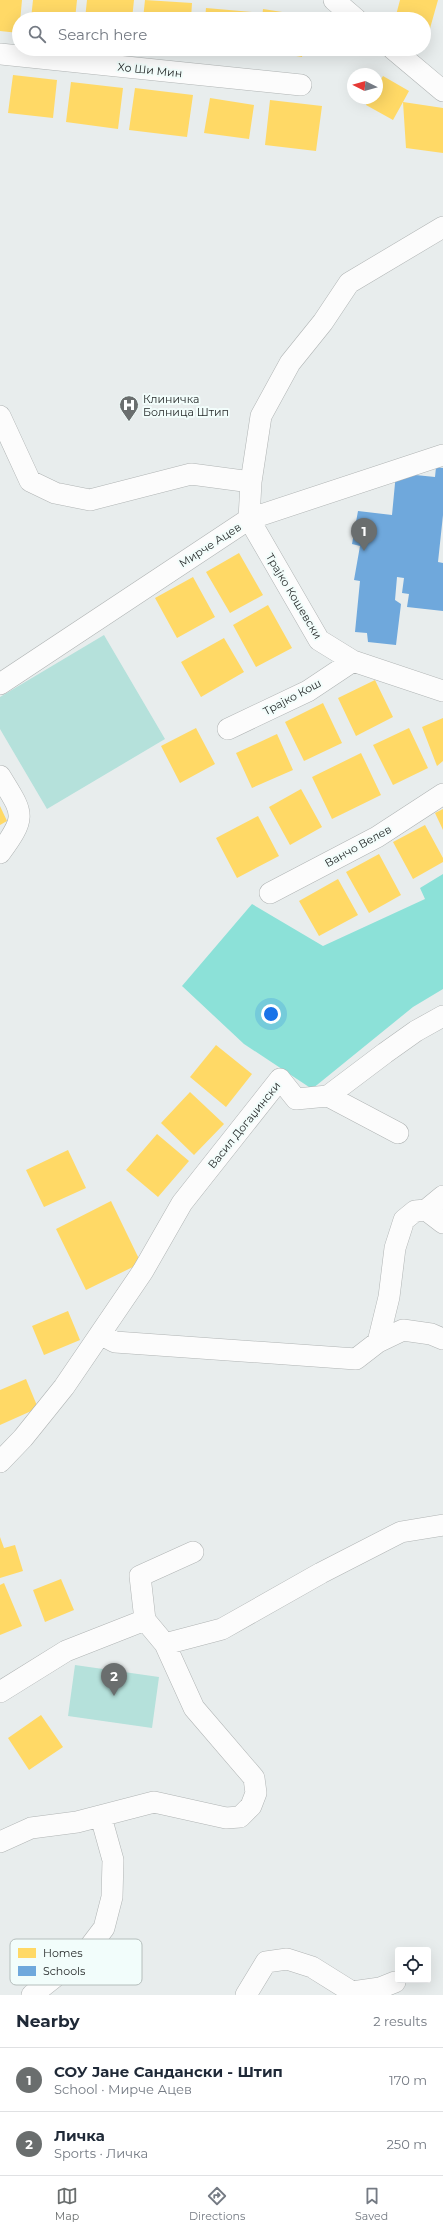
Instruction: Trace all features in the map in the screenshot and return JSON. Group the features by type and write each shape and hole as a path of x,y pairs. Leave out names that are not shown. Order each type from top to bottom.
{"street":[{"path":"334,0 348,12"},
{"name":"Хо Ши Мин","path":"0,54 12,55"},
{"name":"Хо Ши Мин","path":"19,56 301,85"},
{"path":"401,56 443,91"},
{"path":"249,519 251,482 262,416 290,363 323,322 349,283 443,227"},
{"path":"0,416 30,480 55,493 90,500 191,474 251,482"},
{"name":"Мирче Ацев","path":"0,684 249,519 443,455"},
{"name":"Трајко Кошевски","path":"249,519 319,640 353,661 443,691"},
{"name":"Трајко Кош","path":"228,729 308,691 353,661"},
{"path":"0,776 20,808 20,820 12,836 0,853"},
{"name":"Ванчо Велев","path":"270,893 376,837 443,794"},
{"path":"398,1133 328,1096 385,1053 443,1016"},
{"name":"Васил Догаџински","path":"0,1462 23,1438 64,1387 143,1272 182,1203 280,1079 296,1099 328,1096"},
{"path":"378,1342 389,1297 395,1248 404,1220 415,1211 426,1210 443,1196"},
{"path":"426,1210 443,1223"},
{"path":"100,1334 115,1342 356,1360 378,1342 403,1330 431,1334 443,1339"},
{"path":"165,1644 222,1630 321,1573 401,1532 443,1525"},
{"path":"0,1842 31,1828 101,1817 154,1802 226,1818 240,1817 251,1806 256,1793 254,1778 194,1708 165,1644 145,1620 140,1576 192,1552"},
{"path":"0,1692 66,1652 145,1620"},
{"path":"96,1939 104,1928 112,1897 113,1860 101,1817"},
{"path":"246,1995 266,1962 287,1959 312,1967 352,1992 380,1988 395,1982"},
{"path":"32,1995 45,1985"}],"green space":[{"path":"104,635 165,739 47,809 0,729 0,697"},
{"path":"75,1665 159,1677 152,1728 68,1716"}],"shaded area":[{"path":"443,874 443,989 413,1007 312,1089 244,1044 182,986 252,904 323,946 425,899 420,888"}],"building: Homes":[{"path":"0,0 22,0 21,12 12,12 12,32 0,31"},
{"path":"33,0 77,0 76,12 32,12"},
{"path":"87,0 134,0 133,12 86,12"},
{"path":"145,0 192,3 191,12 144,12"},
{"path":"400,0 438,0 431,25 431,12 397,12"},
{"path":"206,8 252,12 206,12"},
{"path":"263,9 282,12 263,12"},
{"path":"13,75 57,80 53,118 8,113"},
{"path":"383,76 409,91 393,120 366,105 383,104"},
{"path":"71,82 123,88 118,129 66,122"},
{"path":"135,88 193,95 187,137 129,130"},
{"path":"210,98 254,105 249,139 204,133"},
{"path":"270,100 322,106 316,151 265,145"},
{"path":"403,102 443,108 443,153 406,148"},
{"path":"239,553 263,595 230,613 206,572"},
{"path":"193,577 215,617 177,638 155,598"},
{"path":"268,605 292,648 256,667 233,625"},
{"path":"224,638 244,672 201,697 181,662"},
{"path":"375,680 393,717 356,736 338,698"},
{"path":"323,703 342,743 304,761 285,722"},
{"path":"443,718 443,761 437,766 422,727"},
{"path":"196,728 215,764 180,783 161,746"},
{"path":"409,728 428,768 393,785 373,745"},
{"path":"277,734 293,770 252,788 236,753"},
{"path":"361,753 381,795 332,819 312,777"},
{"path":"301,789 322,827 290,845 269,807"},
{"path":"0,806 7,821 0,825"},
{"path":"443,809 443,830 435,813"},
{"path":"258,816 279,856 237,878 216,838"},
{"path":"425,825 443,858 443,862 413,879 393,842"},
{"path":"379,854 401,895 369,913 346,872"},
{"path":"338,879 358,915 319,936 299,901"},
{"path":"216,1045 252,1074 226,1107 190,1077"},
{"path":"190,1092 224,1124 194,1155 161,1123"},
{"path":"157,1134 189,1161 158,1197 126,1170"},
{"path":"68,1150 86,1188 44,1207 26,1170"},
{"path":"111,1201 141,1263 86,1290 56,1229"},
{"path":"68,1311 80,1340 44,1355 32,1326"},
{"path":"26,1379 38,1408 0,1425 0,1390"},
{"path":"0,1537 4,1548 15,1545 23,1571 0,1578"},
{"path":"61,1579 74,1610 45,1622 33,1590"},
{"path":"4,1583 22,1626 0,1635 0,1585"},
{"path":"41,1715 63,1747 29,1770 8,1738"}],"building: Schools":[{"path":"436,467 443,468 443,515 438,562 443,563 443,611 407,607 409,594 402,593 404,578 397,577 395,600 401,604 396,645 368,642 367,633 355,632 360,581 354,580 360,546 352,544 358,511 392,515 396,473 435,477"}],"place":[{"name":"Клиничка Болница Штип","path":"129,422"},
{"name":"СОУ Јане Сандански - Штип","path":"364,551"},
{"name":"Личка","path":"114,1696"}]}
